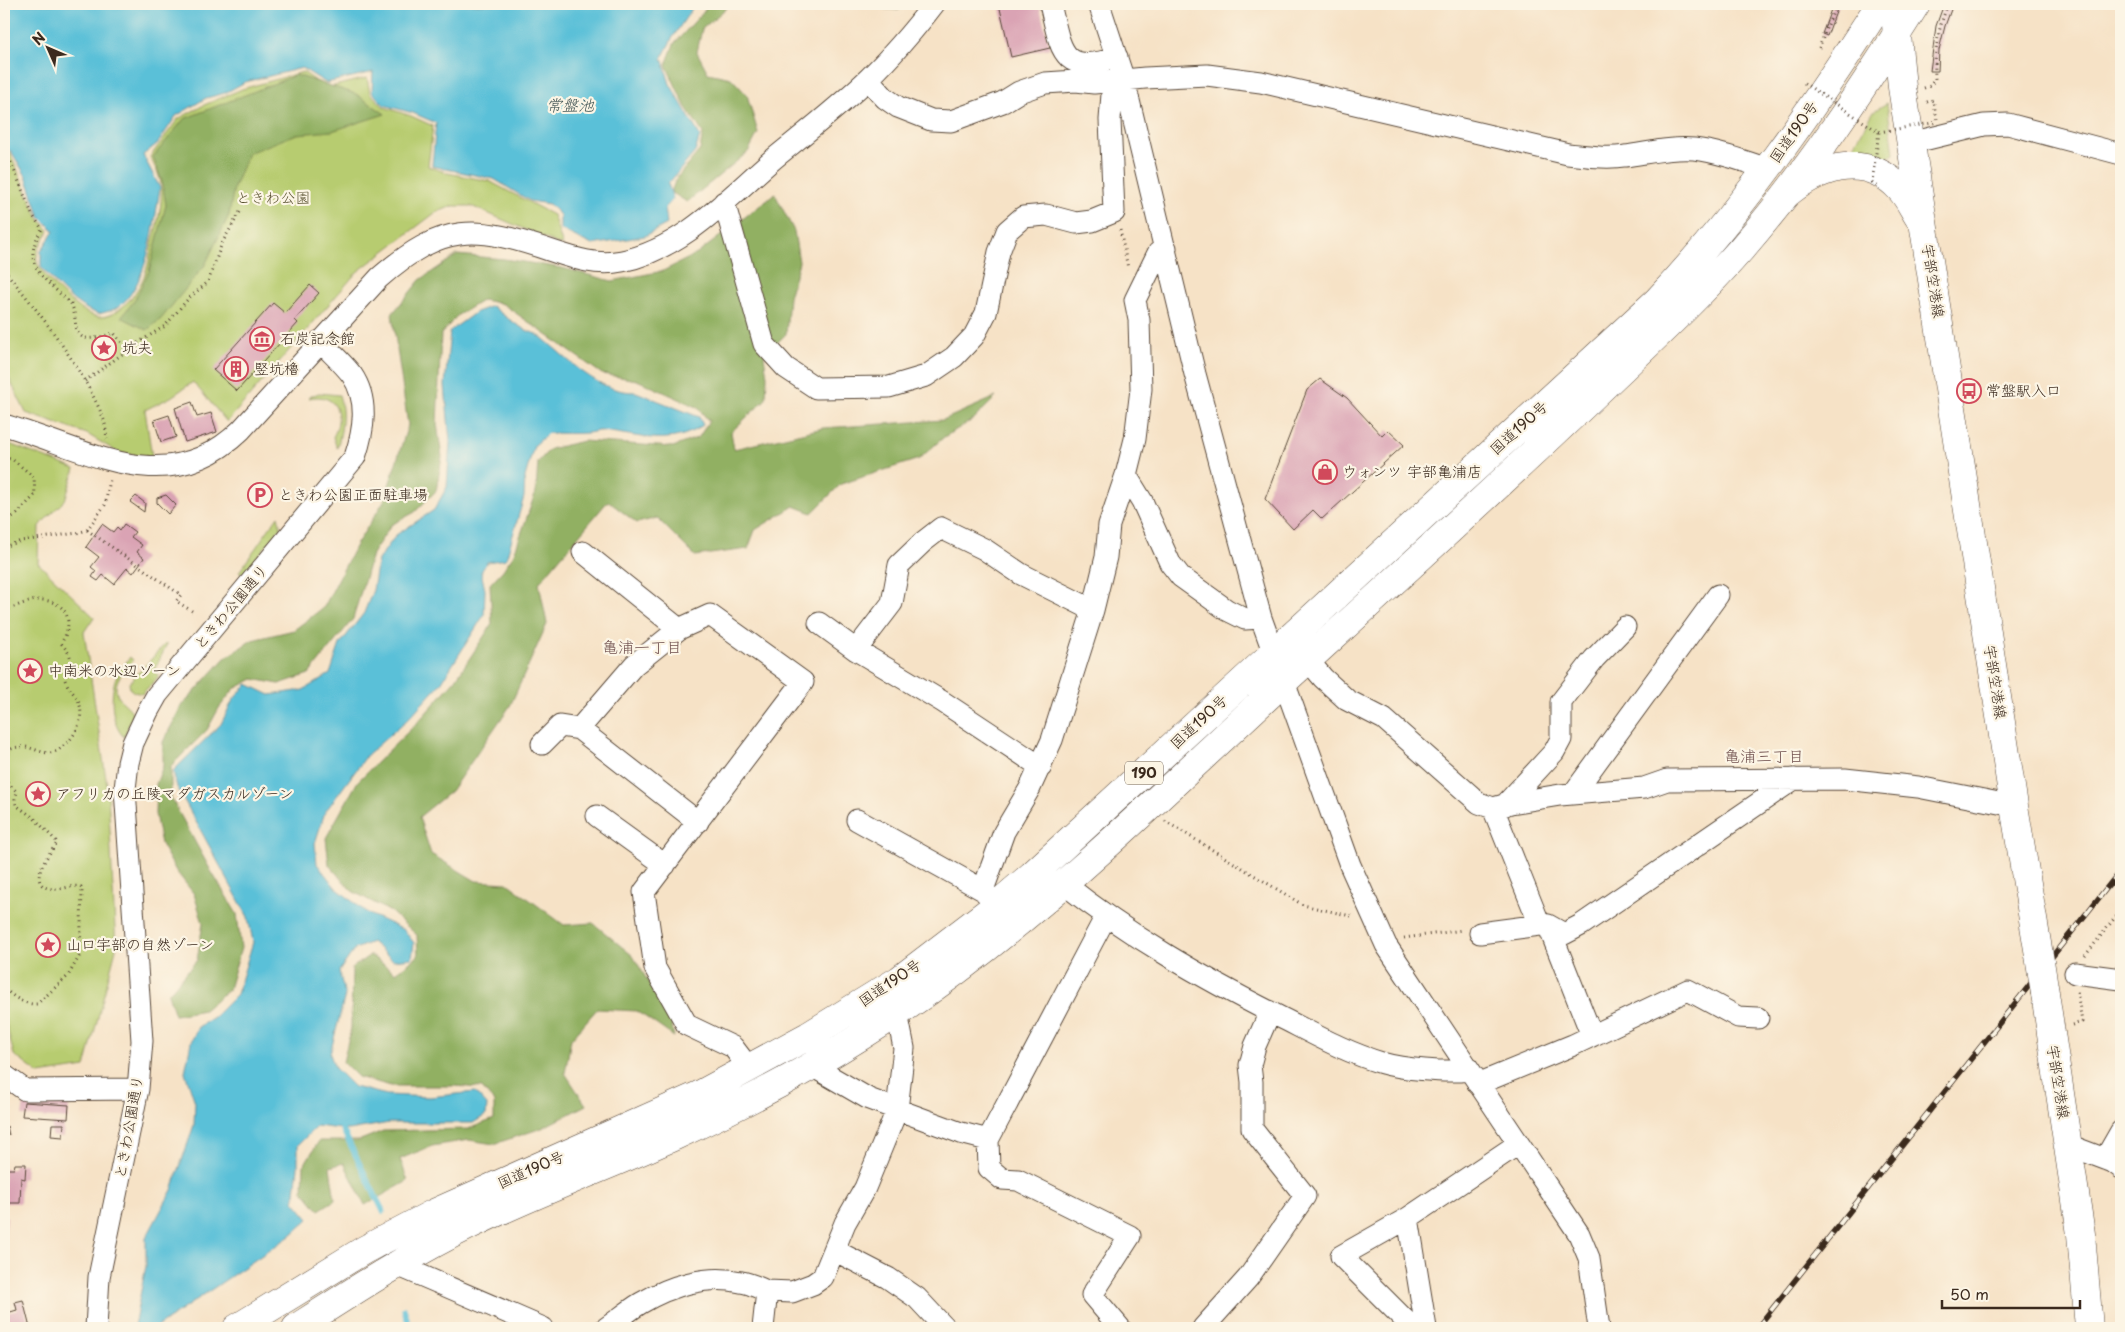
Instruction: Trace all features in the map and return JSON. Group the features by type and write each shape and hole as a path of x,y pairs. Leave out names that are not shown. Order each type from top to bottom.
{"main road":[{"path":"1881,4 1896,36"},
{"name":"国道190号","path":"237,1328 364,1250 434,1213 657,1115 808,1036 898,980 990,897 1157,762 1280,646 1511,434 1571,382 1657,301 1722,229 1768,170 1830,82 1881,4"},
{"path":"1894,4 1896,36"},
{"name":"国道190号","path":"296,1328 397,1265 470,1225 674,1136 743,1103 812,1066 897,1013 953,974 1006,932 1149,808 1698,297 1785,196 1896,36 1916,4"},
{"name":"宇部空港線","path":"1896,36 1910,143 2082,1234 2089,1328"},
{"path":"1785,196 1804,181 1820,172 1857,167 1877,171 1902,190 1924,226"}],"street":[{"path":"4,425 110,460 142,467 166,468 213,454 227,444 379,278 398,260 420,246 455,234 474,232 502,236 582,261 602,263 642,256 671,242 724,202 868,79 897,49 934,4"},
{"path":"1050,4 1061,47 1068,57 1081,64 1090,65 1117,57"},
{"path":"1100,4 1117,57 1118,81 1166,248 1195,374 1260,618 1280,646 1308,662 1347,700 1384,719 1479,803 1499,806 1573,794 1644,788 1667,780 1845,779 1918,787 2014,806"},
{"path":"868,79 885,98 898,107 931,120 951,121 1004,102 1019,92 1046,83 1118,81 1207,75 1260,82 1568,154 1601,158 1660,150 1694,149 1735,158 1768,170"},
{"path":"724,202 764,344 786,368 816,388 889,387 926,376 954,357 974,336 986,313 999,252 1007,231 1023,218 1046,215 1076,223 1092,221 1114,212 1110,120 1118,81"},
{"path":"1910,143 1984,125 2008,124 2121,154"},
{"path":"857,820 990,897 1004,832 1041,767 1052,740 1092,610 1106,556 1109,525 1126,475 1135,439 1140,389 1138,320 1135,300 1158,253 1166,248"},
{"name":"ときわ公園通り","path":"96,1328 99,1277 138,1088 142,1042 126,811 128,763 142,723 158,695 355,457 362,437 364,417 360,393 352,376 320,342"},
{"path":"1126,475 1142,501 1170,563 1180,577 1226,610 1245,619 1260,618"},
{"path":"856,650 892,603 899,565 922,542 941,528 984,549 1021,574 1092,610"},
{"path":"583,552 679,629"},
{"path":"1573,794 1718,595"},
{"path":"579,729 634,665 679,629 710,615 803,682 644,892 655,968 687,1025 733,1047 749,1068"},
{"path":"819,623 856,650 943,702 1041,767"},
{"path":"1499,806 1554,752 1561,739 1561,702 1594,659 1625,627"},
{"path":"1280,646 1284,682 1350,865 1375,921 1384,940 1473,1077 1579,1234 1589,1258 1599,1328"},
{"path":"542,744 560,726 579,729 698,822"},
{"path":"1480,933 1544,925 1564,934 1581,925 1794,780"},
{"path":"1499,806 1544,925 1592,1036"},
{"path":"597,816 665,865"},
{"path":"1063,882 1106,916 1215,983 1344,1050 1383,1064 1452,1072 1473,1077 1592,1036 1688,990 1738,1017 1758,1018"},
{"path":"1106,916 988,1140 989,1168 1002,1179 1018,1180 1130,1236 1092,1295 1120,1328"},
{"path":"2075,973 2121,979"},
{"path":"1203,1328 1248,1278 1305,1196 1252,1129 1250,1065 1255,1046 1270,1012"},
{"path":"606,1328 639,1304 682,1285 710,1280 726,1280 742,1282 767,1291 792,1292 813,1284 823,1277 846,1223 865,1188 897,1110 904,1048 897,1013"},
{"path":"812,1066 869,1099 988,1140"},
{"path":"4,1075 25,1090 138,1088"},
{"path":"2068,1145 2113,1164 2121,1131"},
{"path":"1413,1328 1341,1256 1408,1218 1518,1144"},
{"path":"1408,1218 1426,1328"},
{"path":"834,1250 888,1278 917,1298 945,1328"},
{"path":"397,1265 543,1328"},
{"path":"763,1328 767,1291"}],"path":[{"path":"1819,48 1836,4"},
{"path":"1922,89 1930,86 1935,79 1934,58 1937,39 1948,4"},
{"path":"1804,83 1879,132 1938,122 1933,100 1927,101 1928,107"},
{"path":"1877,186 1872,182 1879,132"},
{"path":"4,154 10,160 32,214 42,229 35,241 32,254 34,266 42,278 70,304 76,317 76,328 80,336 86,339 114,333 127,350"},
{"path":"85,381 127,350 165,326 188,299 208,282 222,243 240,212"},
{"path":"1114,212 1119,226 1135,300"},
{"path":"4,270 46,324 85,381 105,422 108,447"},
{"path":"4,457 13,460 34,477 35,495 17,514 4,522"},
{"path":"4,547 21,541 87,530 105,504 110,480"},
{"path":"87,530 181,595 176,601 195,614"},
{"path":"4,608 9,609 42,600 63,609 68,622 68,631 60,643 69,653 71,665 65,680 80,703 81,714 80,726 76,733 57,751 51,753 29,746 18,746 11,749 4,762"},
{"path":"4,779 17,792 16,805 34,818 57,843 44,860 40,870 39,877 42,883 46,887 54,889 77,885 81,887 82,891 80,955 68,976 37,1004 26,1003 4,988"},
{"path":"1162,819 1303,905 1375,921"},
{"path":"4,925 6,930 4,942"},
{"path":"1384,940 1470,929 1480,933"}],"green space":[{"path":"705,4 731,4 702,29 697,52 708,73 731,78 747,95 758,133 748,152 687,202 671,192 676,179 700,150 703,133 685,106 666,65 674,44 705,10"},
{"path":"879,4 904,4 899,10 885,9"},
{"name":"ときわ公園","path":"303,72 326,88 367,78 370,93 384,107 433,126 428,166 447,173 489,181 553,215 563,246 471,206 453,206 435,213 357,272 227,422 193,382 171,397 145,410 152,457 119,453 87,434 26,413 4,368 4,151 10,153 38,217 49,231 40,245 37,254 37,262 40,268 64,296 85,311 94,316 109,315 123,307 135,293 146,271 161,201 160,182 150,157 178,119 204,105 242,89"},
{"path":"296,75 356,94 385,114 332,131 297,134 248,153 234,187 229,215 205,265 161,319 147,330 121,317 134,301 149,271 166,205 162,181 153,157 184,119"},
{"path":"1887,103 1894,153 1883,161 1848,156 1874,111"},
{"path":"775,194 794,231 799,262 789,297 786,334 764,356 767,376 766,399 731,432 734,449 823,428 943,420 996,397 974,419 944,437 919,459 841,484 812,513 794,506 755,530 748,549 695,556 657,518 637,523 608,501 539,583 547,624 510,706 451,791 419,817 431,854 476,881 507,883 564,925 593,923 633,956 671,1020 674,1037 637,1011 597,1009 571,1039 565,1073 586,1105 542,1128 494,1144 469,1140 432,1146 400,1159 408,1181 365,1205 344,1163 330,1167 335,1200 319,1210 303,1191 304,1165 319,1141 358,1141 383,1131 468,1129 494,1119 494,1102 482,1088 391,1086 358,1077 343,1062 351,1028 352,968 370,955 396,973 418,956 417,935 391,912 352,891 329,865 326,838 358,781 417,723 456,679 492,624 490,584 514,554 536,491 538,462 550,449 583,441 673,447 699,437 709,421 697,407 637,380 602,374 503,304 483,300 458,315 441,334 437,424 442,457 436,491 415,512 391,525 372,554 353,619 309,674 279,684 253,679 234,689 219,708 207,730 171,766 171,798 237,914 241,948 229,989 204,1010 175,1015 168,994 197,960 203,923 194,894 176,871 161,844 155,814 156,784 163,766 163,742 181,707 225,658 252,640 294,630 324,607 356,545 384,501 408,425 392,314 420,280 457,255 504,259 562,268 612,281 663,271 697,254"},
{"path":"319,393 339,395 342,408 342,422 337,448 333,437 337,429 338,413 332,402 326,398 308,397"},
{"path":"4,442 75,469 65,500 39,526 38,563 94,617 84,632 108,792 116,949 85,1067 39,1074 14,1055 4,1016"},
{"path":"278,516 281,528 243,574 239,572"},
{"path":"166,643 154,671 159,676 142,694 134,692 130,689 129,683"},
{"path":"130,657 133,660 122,673 116,688 120,699 129,707 133,714 124,737 114,718 112,694 116,677"}],"water":[{"name":"常盤池","path":"4,4 695,4 673,37 662,58 670,84 700,136 695,152 668,184 673,199 665,208 667,224 645,236 592,245 560,229 560,215 549,204 530,201 494,179 432,166 436,123 413,113 384,105 372,92 373,72 326,83 302,68 245,82 225,93 206,98 176,116 158,143 143,155 160,188 149,250 144,266 131,293 117,308 98,314 73,300 41,267 41,251 54,231 40,217 26,176 11,151 4,150"},
{"path":"492,306 520,327 537,334 596,381 622,391 636,392 699,417 703,425 691,432 666,438 641,437 600,431 589,433 548,433 534,446 525,477 524,497 506,559 487,562 481,572 485,590 484,615 441,683 408,719 368,754 325,812 315,843 317,864 335,887 367,913 404,930 414,943 412,958 393,960 372,942 355,949 339,971 345,995 330,1054 335,1068 354,1087 387,1095 430,1097 475,1092 487,1105 486,1115 473,1123 389,1123 349,1130 317,1126 298,1145 298,1167 294,1201 309,1219 290,1236 155,1328 135,1328 146,1266 146,1238 172,1190 194,1125 195,1102 185,1072 191,1042 198,1027 214,1017 237,994 253,942 248,917 177,787 173,771 221,724 233,700 247,684 270,695 303,690 330,674 340,644 364,613 373,590 378,560 396,535 434,510 447,487 450,442 445,385 450,331 476,312"}],"building":[{"path":"999,4 1039,4 1050,48 1011,57"},
{"path":"1833,4 1839,4 1827,36 1822,34"},
{"path":"1944,4 1953,4 1939,50 1938,71 1930,71 1936,26"},
{"name":"石炭記念館","path":"310,285 319,293 295,320 298,323 237,391 213,370 273,303 285,313"},
{"name":"ウォンツ 宇部亀浦店","path":"1320,379 1347,398 1382,436 1388,430 1404,445 1322,519 1313,510 1293,529 1265,499 1307,390"},
{"path":"192,402 197,417 211,413 217,432 185,442 175,408"},
{"path":"169,415 176,437 161,442 154,420"},
{"path":"166,495 176,505 168,514 157,503 157,498"},
{"path":"136,496 145,503 144,512 130,502"},
{"path":"102,524 113,532 117,527 120,530 124,524 135,532 131,537 142,545 137,552 144,558 133,573 127,568 114,584 103,575 98,581 92,577 96,571 91,567 99,557 86,547"},
{"path":"24,1102 69,1105 68,1119 22,1116"},
{"path":"52,1124 64,1124 63,1137 51,1136"},
{"path":"7,1126 9,1135 4,1136 4,1127"},
{"path":"15,1164 26,1164 25,1179 21,1178 20,1203 4,1203 4,1169 14,1169"},
{"path":"4,1216 7,1217 5,1236 4,1236"},
{"path":"23,1300 30,1328 4,1328 4,1303 7,1313 17,1310 15,1302"}],"waterway":[{"path":"340,1124 383,1211"},
{"path":"404,1309 410,1328"}],"railway":[{"path":"1757,1328 2121,870"}],"place":[{"name":"石炭記念館","path":"262,339"},
{"name":"坑夫","path":"104,348"},
{"name":"竪坑櫓","path":"236,369"},
{"name":"常盤駅入口","path":"1969,391"},
{"name":"ウォンツ 宇部亀浦店","path":"1325,472"},
{"name":"ときわ公園正面駐車場","path":"260,495"},
{"name":"中南米の水辺ゾーン","path":"30,671"},
{"name":"アフリカの丘陵マダガスカルゾーン","path":"38,794"},
{"name":"山口宇部の自然ゾーン","path":"48,945"}],"district":[{"name":"亀浦一丁目","path":"642,647"},
{"name":"亀浦三丁目","path":"1764,756"}]}
